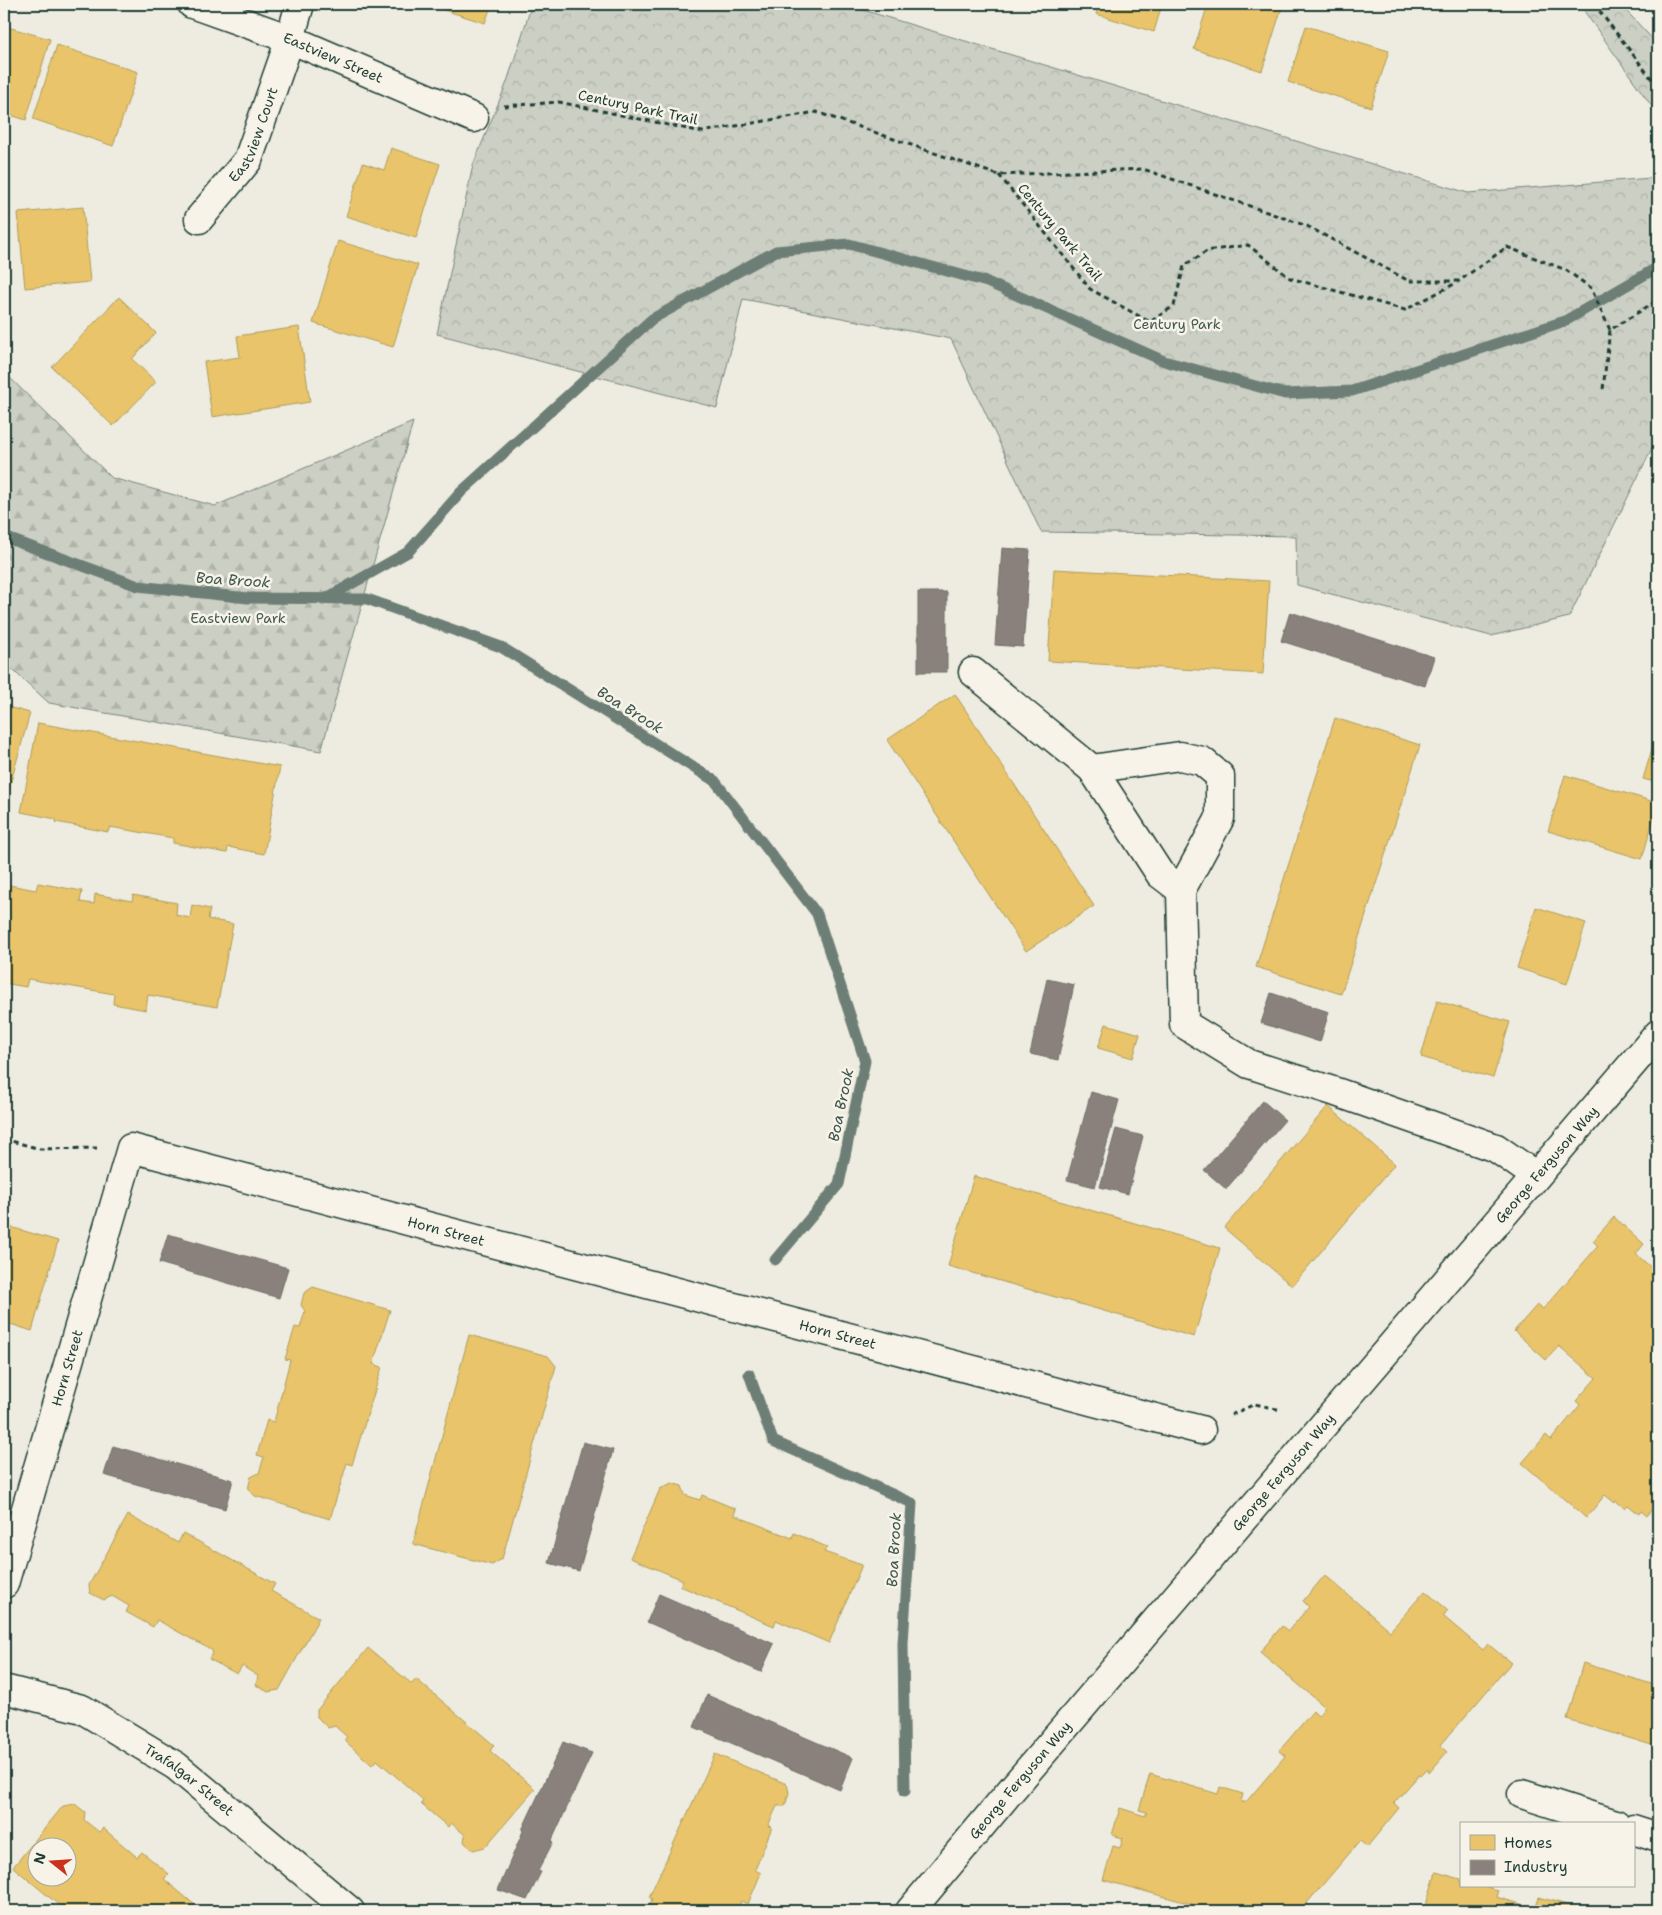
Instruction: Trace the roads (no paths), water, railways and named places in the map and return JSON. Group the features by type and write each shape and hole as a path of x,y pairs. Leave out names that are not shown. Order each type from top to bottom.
{"street":[{"name":"Eastview Street","path":"192,4 290,39 474,118"},
{"name":"Eastview Court","path":"199,219 248,160 290,39 300,4"},
{"path":"973,672 1092,770 1160,874 1181,890"},
{"path":"1092,770 1180,756 1202,761 1220,776 1220,818 1181,890 1184,1024 1249,1064 1336,1092 1496,1148 1536,1176"},
{"name":"George Ferguson Way","path":"910,1911 1012,1788 1658,1034"},
{"name":"Horn Street","path":"4,1584 131,1148 1201,1430"},
{"name":"Trafalgar Street","path":"4,1690 82,1709 176,1766 350,1911"},
{"path":"1522,1794 1610,1822"},
{"path":"1634,1829 1658,1837"}],"waterway":[{"path":"323,600 408,552 461,492 652,319 776,251 849,244 987,282 1164,361 1285,394 1352,391 1565,321 1658,267"},
{"name":"Boa Brook","path":"4,537 138,586 248,598 367,599 501,647 715,781 817,914 865,1061 839,1184 775,1260"},
{"name":"Boa Brook","path":"749,1374 773,1441 912,1503 903,1643 905,1791"}],"park label":[{"name":"Century Park","path":"1177,324"},
{"name":"Eastview Park","path":"238,618"}]}
